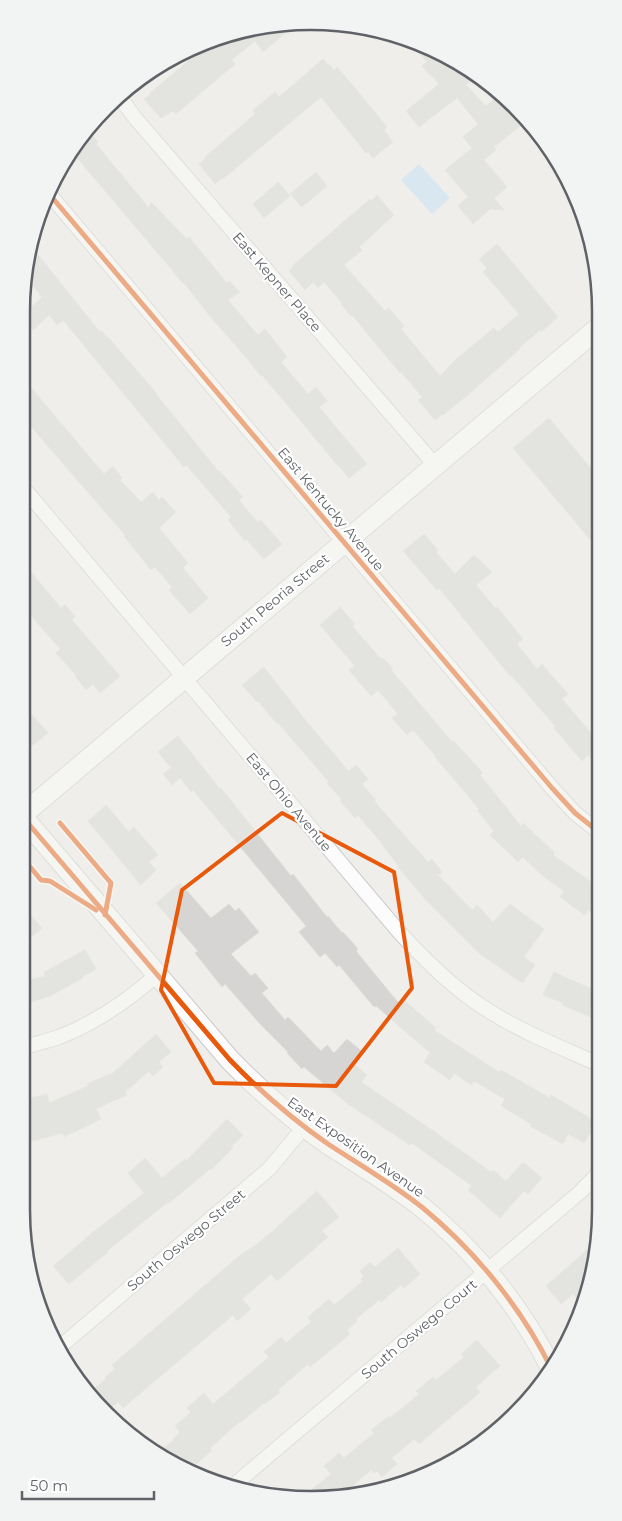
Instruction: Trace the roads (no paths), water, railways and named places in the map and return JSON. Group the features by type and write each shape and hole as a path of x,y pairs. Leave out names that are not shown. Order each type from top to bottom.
{"street":[{"name":"East Kepner Place","path":"123,102 435,465"},
{"name":"East Kentucky Avenue","path":"53,199 552,788 592,826"},
{"name":"South Peoria Street","path":"30,808 592,333"},
{"name":"East Ohio Avenue","path":"30,496 424,959 455,987 489,1011 526,1032 592,1061"},
{"name":"East Exposition Avenue","path":"30,827 230,1060 274,1102 304,1127 379,1176 422,1208 462,1244 487,1271 519,1314 547,1362"},
{"path":"30,1045 59,1037 93,1022 115,1009 157,975"},
{"name":"South Oswego Street","path":"64,1343 269,1169 288,1149 304,1127"},
{"name":"South Oswego Court","path":"238,1481 592,1180"}],"water":[{"path":"419,164 450,198 432,214 401,180"}]}
